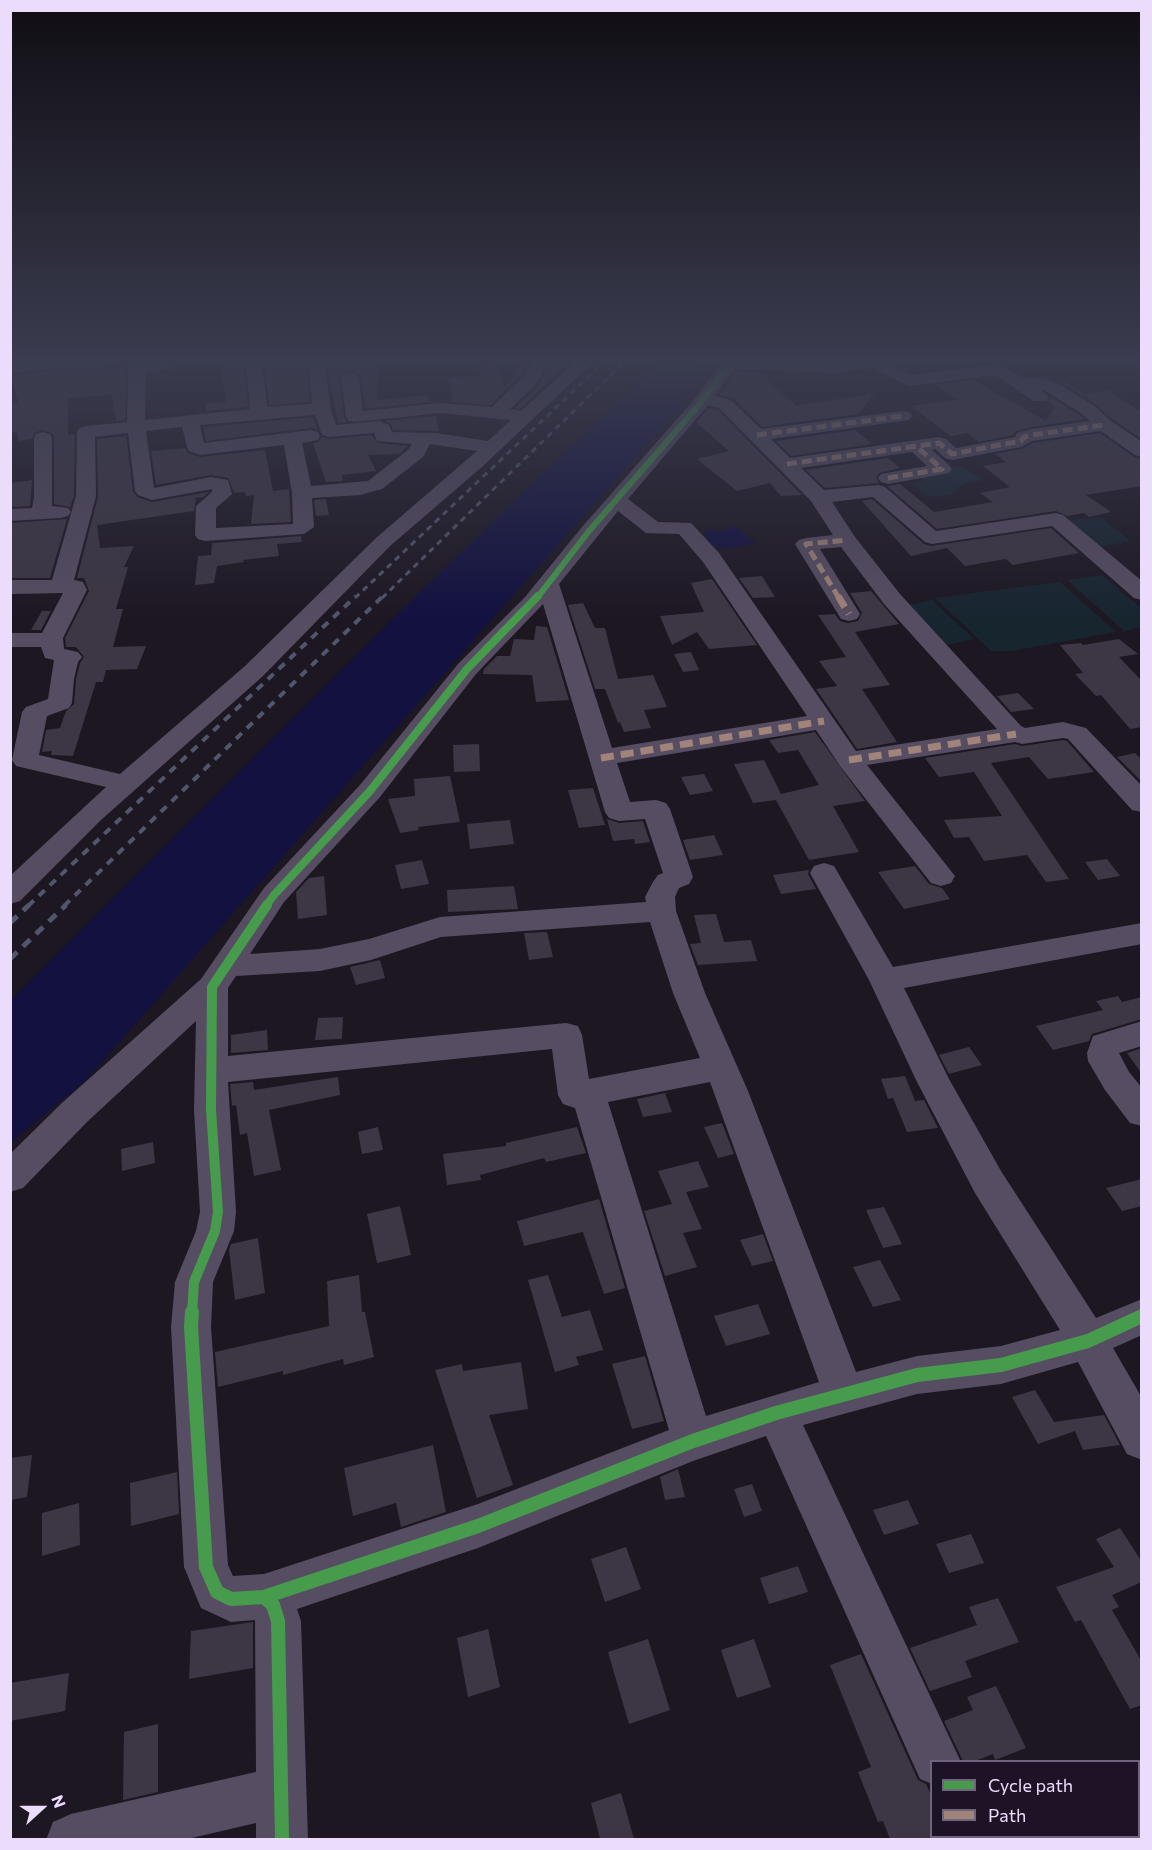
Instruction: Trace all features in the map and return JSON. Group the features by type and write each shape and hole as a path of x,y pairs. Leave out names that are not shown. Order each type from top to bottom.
{"street":[{"path":"41,512 44,497 43,449"},
{"path":"65,586 62,582 82,512 87,484 86,449"},
{"path":"139,449 146,493 216,483 223,486 222,494 206,506 204,532 208,536 302,529 305,524 302,493 294,449"},
{"path":"197,449 204,485"},
{"path":"302,493 367,488 381,481 418,449"},
{"path":"10,894 91,814 254,670 384,542 431,490 489,449"},
{"path":"10,1177 219,976 274,895 370,791 467,669 533,603 616,499 660,449"},
{"path":"772,449 819,497 847,540 892,599 1016,734"},
{"path":"787,464 892,449"},
{"path":"888,478 942,469 920,449"},
{"path":"946,449 952,454 977,449"},
{"path":"381,481 401,485"},
{"path":"819,497 878,491 932,538 1056,519 1141,593"},
{"path":"616,499 653,529 684,527 711,558 849,760 941,876"},
{"path":"10,514 82,512"},
{"path":"847,540 806,544 849,614"},
{"path":"548,585 619,812 656,809 679,878 668,882 660,897 661,911 688,993 721,1067 844,1394"},
{"path":"10,587 75,587 76,590 50,640"},
{"path":"10,640 50,640 54,642 53,653 70,657 62,679 60,703 35,712 25,760 63,767 127,784"},
{"path":"10,707 40,709"},
{"path":"601,758 824,721"},
{"path":"849,760 1016,734 1022,736 1063,730 1077,733 1142,804"},
{"path":"824,873 885,980 934,1082 988,1182 1088,1341 1142,1440"},
{"path":"219,976 265,965 320,960 371,949 440,927 661,911"},
{"path":"885,980 1142,933"},
{"path":"219,976 211,1071 211,1110 219,1212 215,1231 194,1282 191,1327 206,1567 217,1592 231,1599 264,1597 478,1526 693,1441 776,1413 917,1375 1001,1365 1088,1341 1142,1316"},
{"path":"1142,1033 1105,1045 1103,1053 1105,1061 1118,1081 1142,1113"},
{"path":"211,1071 566,1035 575,1095 721,1067"},
{"path":"588,1092 693,1441"},
{"path":"776,1413 936,1760"},
{"path":"71,1839 281,1816 278,1621 273,1605 264,1597"}],"shaded area":[{"path":"568,449 642,449 86,1080 11,1142 11,1000 419,593"},
{"path":"961,466 983,480 963,484 950,495 927,497 911,484 923,481 915,475"},
{"path":"1101,517 1130,541 1093,548 1063,521"},
{"path":"734,526 756,543 720,548 709,543 704,530 723,531"},
{"path":"1102,575 1141,608 1141,627 1124,631 1067,580"},
{"path":"1060,582 1116,632 1012,651 991,651 935,598"},
{"path":"932,600 974,639 943,646 905,606"}],"building":[{"path":"54,449 75,449 74,496 70,507 54,504"},
{"path":"97,449 128,449 133,491 137,497 152,502 209,492 203,497 196,498 194,511 97,525 100,548 134,546 124,567 128,567 116,609 123,609 113,647 146,646 137,669 106,670 103,682 96,682 73,756 51,755 52,751 42,752 46,730 60,728 66,711 74,704 76,679 84,657 76,647 66,647 65,638 89,591 84,578 77,578 98,497"},
{"path":"186,449 188,453 200,457 265,450 273,491 289,489 291,522 251,524 254,495 246,496 245,492 234,493 228,478 211,475 156,485 151,451"},
{"path":"315,449 404,449 399,454 368,455 376,471 342,475 343,481 326,482"},
{"path":"727,449 757,449 802,495 781,496 770,483 737,491 697,459 729,451"},
{"path":"784,449 836,449 791,456"},
{"path":"1019,449 1123,449 1134,457 1142,459 1142,486 1086,495 1111,512 1089,517 1084,513 1067,516 1056,511 937,529 887,486 900,484 934,512 993,502 980,493 1010,487 983,466 1006,462 995,454"},
{"path":"888,458 900,468 879,473 876,478 879,483 825,488 806,470"},
{"path":"32,480 30,506 10,507 10,483"},
{"path":"326,499 329,515 316,516 314,500"},
{"path":"872,499 924,544 931,546 1051,528 1079,553 1013,565 1006,559 965,566 947,548 911,556 862,501"},
{"path":"67,519 50,578 10,578 10,523"},
{"path":"301,536 302,542 277,544 279,556 217,566 214,583 195,585 198,556 211,555 212,543"},
{"path":"762,576 775,597 753,598 739,578"},
{"path":"712,579 757,645 709,649 697,632 672,645 660,616 704,612 691,583"},
{"path":"871,591 899,624 855,632 890,685 862,689 897,742 857,749 816,689 837,686 819,661 846,657 818,615 835,614 840,621 848,623 858,621 862,613 850,593"},
{"path":"583,603 595,628 605,628 618,679 653,675 667,707 644,710 651,728 624,732 620,722 618,723 605,689 595,689 568,605"},
{"path":"42,611 51,611 41,630 31,630"},
{"path":"536,626 547,627 569,700 536,702 532,675 483,674 484,669 497,656 510,656 514,639 534,640"},
{"path":"1119,639 1138,654 1119,657 1142,681 1142,727 1130,729 1101,695 1096,696 1075,674 1083,673 1060,645 1081,643 1083,645"},
{"path":"691,652 699,670 683,672 674,654"},
{"path":"1018,693 1034,709 1011,712 997,696"},
{"path":"815,732 865,801 833,806 859,852 809,860 776,800 753,803 734,764 764,760 781,794 819,785 798,750 778,753 769,740"},
{"path":"1067,741 1094,772 1048,779 1029,757 991,763 1069,879 1046,882 1027,855 984,861 969,837 954,838 944,820 1002,816 974,772 939,777 925,758 1015,744 1022,746"},
{"path":"479,744 480,771 454,772 453,745"},
{"path":"1135,753 1142,760 1142,782 1117,757"},
{"path":"704,774 713,791 690,795 681,777"},
{"path":"450,776 460,822 418,827 419,830 400,833 388,799 415,796 414,779"},
{"path":"593,788 605,825 579,828 568,790"},
{"path":"607,819 619,823 643,821 650,842 635,844 634,839 613,841"},
{"path":"510,820 514,844 470,849 467,824"},
{"path":"714,835 723,855 690,860 683,840"},
{"path":"1107,859 1120,876 1098,880 1085,862"},
{"path":"422,860 429,884 401,889 395,865"},
{"path":"915,866 929,884 942,888 950,899 904,909 878,872"},
{"path":"809,870 808,874 816,889 781,894 773,875"},
{"path":"324,876 327,915 298,919 296,892 309,878"},
{"path":"514,886 518,909 448,912 447,890"},
{"path":"716,914 724,942 751,940 757,961 698,965 690,944 701,943 694,915"},
{"path":"547,932 553,957 529,960 524,933"},
{"path":"380,960 385,978 356,985 350,967"},
{"path":"1118,996 1122,1002 1142,997 1142,1019 1092,1034 1089,1041 1053,1050 1036,1026 1103,1010 1096,1001"},
{"path":"343,1017 342,1039 315,1040 318,1018"},
{"path":"267,1030 268,1050 231,1053 231,1035"},
{"path":"969,1047 982,1065 949,1074 939,1055"},
{"path":"1142,1048 1142,1074 1127,1053"},
{"path":"905,1076 915,1101 924,1100 938,1128 907,1132 893,1098 888,1099 881,1079"},
{"path":"338,1077 340,1095 269,1110 281,1170 254,1176 247,1133 240,1135 236,1105 232,1106 230,1084 253,1082 254,1090"},
{"path":"665,1093 672,1112 643,1117 637,1099"},
{"path":"722,1123 734,1154 718,1158 704,1127"},
{"path":"378,1127 383,1150 362,1154 358,1132"},
{"path":"577,1127 586,1153 546,1162 544,1158 480,1175 481,1180 447,1185 443,1154 506,1146 506,1143"},
{"path":"153,1142 155,1163 122,1171 121,1149"},
{"path":"698,1161 709,1187 686,1192 702,1229 683,1233 697,1267 665,1276 644,1211 672,1204 658,1171"},
{"path":"1142,1179 1142,1206 1122,1211 1106,1188"},
{"path":"599,1199 625,1288 604,1294 583,1232 524,1246 517,1221"},
{"path":"400,1206 411,1255 377,1263 367,1214"},
{"path":"884,1207 902,1244 883,1248 866,1210"},
{"path":"763,1234 773,1261 752,1266 740,1240"},
{"path":"258,1238 265,1293 235,1300 229,1250 231,1244"},
{"path":"880,1260 901,1300 873,1307 853,1267"},
{"path":"359,1275 362,1312 365,1312 374,1357 344,1365 343,1359 283,1375 283,1371 218,1387 215,1352 329,1326 327,1281"},
{"path":"548,1275 562,1317 590,1310 603,1350 576,1357 579,1365 555,1372 528,1280"},
{"path":"758,1304 770,1334 726,1346 714,1316"},
{"path":"645,1356 664,1421 632,1429 612,1364"},
{"path":"521,1362 528,1409 489,1415 513,1485 477,1498 435,1370 462,1364 463,1371"},
{"path":"1035,1390 1054,1422 1104,1415 1120,1445 1083,1450 1075,1431 1038,1444 1012,1397"},
{"path":"433,1445 446,1512 401,1527 396,1503 353,1516 344,1468"},
{"path":"32,1455 27,1497 10,1500 10,1458"},
{"path":"678,1469 685,1497 665,1500 660,1477"},
{"path":"177,1472 179,1514 131,1526 130,1483"},
{"path":"752,1484 762,1511 744,1517 734,1489"},
{"path":"908,1500 919,1524 884,1535 873,1510"},
{"path":"79,1503 80,1545 42,1556 42,1513"},
{"path":"1120,1528 1142,1562 1142,1582 1112,1595 1119,1607 1112,1610 1142,1662 1142,1705 1130,1709 1081,1620 1075,1622 1056,1587 1114,1567 1096,1539"},
{"path":"971,1534 984,1563 949,1573 936,1544"},
{"path":"626,1547 641,1589 605,1602 591,1559"},
{"path":"798,1566 808,1592 769,1604 760,1578"},
{"path":"998,1598 1019,1642 965,1661 972,1677 930,1691 910,1648 977,1625 969,1607"},
{"path":"253,1622 253,1668 189,1679 191,1631"},
{"path":"488,1629 500,1687 468,1697 457,1638"},
{"path":"648,1639 670,1710 629,1724 608,1652"},
{"path":"754,1639 771,1687 737,1698 721,1650"},
{"path":"861,1654 918,1780 926,1784 930,1793 930,1838 932,1839 890,1839 883,1821 878,1822 858,1772 871,1767 830,1665"},
{"path":"69,1673 65,1711 10,1721 10,1683"},
{"path":"996,1686 1026,1748 995,1760 993,1754 978,1760 963,1760 944,1721 973,1710 967,1697"},
{"path":"158,1724 158,1792 123,1800 124,1732"},
{"path":"621,1793 634,1839 600,1839 591,1803"}],"railway":[{"path":"355,598 512,449"},
{"path":"382,598 534,449"},
{"path":"28,906 356,596"},
{"path":"64,906 383,596"},
{"path":"10,923 29,905"},
{"path":"10,959 66,905"}],"marked path":[{"path":"787,464 893,449"},
{"path":"888,478 942,469 920,449"},
{"path":"946,449 952,454 977,449"},
{"path":"847,540 806,544 849,614"},
{"path":"601,758 824,721"},
{"path":"849,760 1016,734"}],"cycle path":[{"path":"282,1840 278,1621 273,1605 264,1597 231,1599 217,1592 206,1567 191,1327 194,1282 215,1231 218,1212 211,1110 212,987 274,895 370,791 467,669 533,602 589,531 660,449"},
{"path":"264,1597 478,1526 693,1441 776,1413 917,1375 1001,1365 1088,1341 1142,1316"}]}
